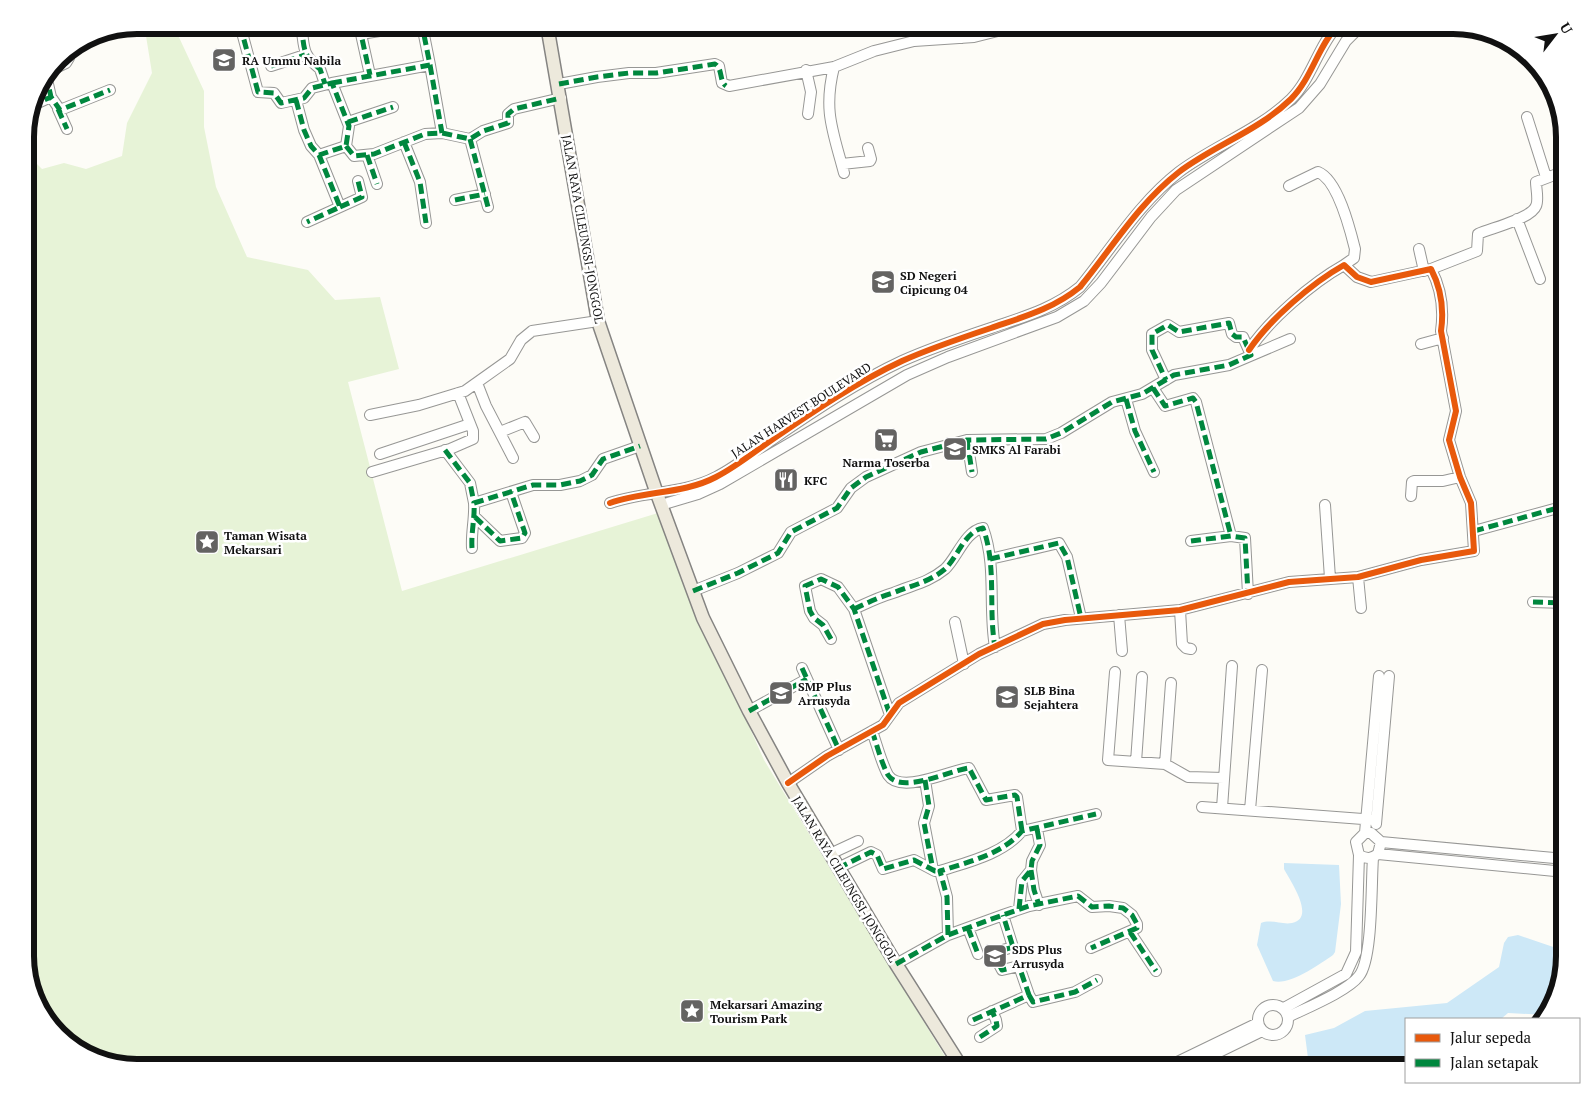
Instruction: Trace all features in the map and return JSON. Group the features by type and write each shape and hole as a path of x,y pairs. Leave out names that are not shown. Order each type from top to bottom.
{"main road":[{"name":"JALAN RAYA CILEUNGSI-JONGGOL","path":"549,34 559,84 598,321 656,492 703,618 748,711 788,783 896,964 956,1059"}],"street":[{"path":"242,34 256,88 264,94 274,93 281,104 305,97 309,88 430,65"},
{"path":"302,34 306,55 314,66 320,69 348,122 349,135 346,146"},
{"path":"361,34 370,75"},
{"path":"424,34 442,133"},
{"path":"961,34 962,38"},
{"path":"559,84 597,77 629,73 656,73 718,64 722,83 726,86 806,70 834,67 874,51 914,41 962,38 987,34"},
{"name":"JALAN HARVEST BOULEVARD","path":"610,504 656,492 688,487 717,477 810,414 878,373 938,346 1048,309 1070,296 1080,287 1155,192 1191,164 1260,124 1291,98 1303,82 1331,34"},
{"name":"JALAN HARVEST BOULEVARD","path":"661,505 698,494 720,484 908,375 948,357 1057,317 1084,301 1151,217 1176,190 1299,108 1320,84 1346,41 1353,34"},
{"path":"271,66 306,55"},
{"path":"834,67 828,102 843,169 870,161 868,148"},
{"path":"806,70 811,92 808,114"},
{"path":"48,84 52,97 67,129"},
{"path":"58,109 110,90"},
{"path":"40,102 52,97"},
{"path":"346,146 354,156 368,155 419,136 442,133 470,138 483,131 508,123 508,114 514,109 561,98"},
{"path":"296,100 304,130 319,155 340,207"},
{"path":"348,122 393,107"},
{"path":"1527,117 1546,177"},
{"path":"470,138 488,207"},
{"path":"404,142 420,182 426,223"},
{"path":"319,155 346,146"},
{"path":"368,155 378,184"},
{"path":"693,591 738,574 778,553 791,532 837,508 851,488 873,473 920,452 967,440 1046,439 1060,433 1112,402 1142,394 1176,374 1229,365 1250,352 1273,319 1325,277 1354,258 1355,249 1333,186 1324,175 1318,172 1290,186"},
{"path":"1344,265 1357,277 1371,282 1428,270 1477,252 1478,234 1517,219 1535,208 1536,182 1556,174"},
{"path":"307,222 362,198 358,181"},
{"path":"455,200 485,194"},
{"path":"1517,219 1540,280"},
{"path":"788,783 882,725 899,704 964,664 1043,624 1081,618 1180,610 1289,582 1358,577 1421,560 1474,551 1471,503 1460,477 1448,436 1456,411 1443,338 1442,302 1419,249"},
{"path":"370,415 420,405 458,393 477,383 513,356 521,340 532,331 598,321"},
{"path":"1166,380 1152,350 1152,334 1168,325 1179,332 1229,323 1232,334 1236,337 1243,337 1250,352"},
{"path":"1421,344 1443,338"},
{"path":"1250,352 1263,352 1290,339"},
{"path":"477,383 513,458"},
{"path":"1153,388 1165,406 1193,398 1196,402 1231,536"},
{"path":"372,472 445,450 473,439 470,424 458,393"},
{"path":"1126,399 1135,431 1154,472"},
{"path":"810,414 818,427"},
{"path":"500,432 525,422 534,437"},
{"path":"380,454 470,424"},
{"path":"967,440 972,472"},
{"path":"474,503 533,485 560,485 580,481 592,475 603,459 640,446"},
{"path":"445,450 470,483 475,517 471,534 472,548"},
{"path":"1412,496 1412,482 1414,481 1443,481 1460,477"},
{"path":"475,517 500,542 522,538 525,533 511,492"},
{"path":"1325,505 1330,578"},
{"path":"1474,531 1556,508"},
{"path":"854,609 894,592 926,583 949,566 974,532 980,528 984,529 990,559 990,620 995,647"},
{"path":"1192,541 1231,536 1243,537 1246,540 1248,594"},
{"path":"990,559 1059,543 1067,557 1081,618"},
{"path":"1358,577 1361,608"},
{"path":"831,640 823,624 814,618 810,611 806,584 821,579 829,581 838,588 854,609 890,714"},
{"path":"1533,602 1556,603"},
{"path":"1180,610 1182,644 1186,648 1191,649"},
{"path":"1119,615 1122,651"},
{"path":"955,622 964,664"},
{"path":"1222,808 1232,666"},
{"path":"802,668 839,750"},
{"path":"1250,810 1262,670"},
{"path":"1115,672 1108,760 1166,764 1188,777 1224,778"},
{"path":"1286,1013 1350,984 1359,976 1367,952 1375,856 1371,819 1384,676"},
{"path":"1136,762 1142,678"},
{"path":"748,711 807,679"},
{"path":"1166,764 1171,683"},
{"path":"872,731 890,778 907,783 970,769 986,800 1011,796 1017,797 1022,831"},
{"path":"925,780 929,806 924,823 937,870 947,897 948,935"},
{"path":"1202,807 1371,819"},
{"path":"838,868 871,852 877,855 883,869 914,860 937,870 990,854 1014,840 1022,831 1096,814"},
{"path":"1037,829 1040,845 1032,861 1031,870 1034,890 1039,904"},
{"path":"1286,1013 1346,974 1352,964 1356,952 1360,855 1356,842 1374,837 1556,859"},
{"path":"830,854 858,842"},
{"path":"1360,855 1366,858 1375,856 1556,871"},
{"path":"1018,909 1022,882 1031,870"},
{"path":"896,964 948,935 1018,909 1039,904 1078,896 1092,907 1109,906 1123,908 1132,915 1138,926 1130,932 1090,948"},
{"path":"1002,915 1013,947 996,952 994,955 1002,970 1019,966 1033,1002 1065,995 1097,980"},
{"path":"968,928 978,954"},
{"path":"1130,932 1156,971"},
{"path":"973,1020 1029,995"},
{"path":"1269,1005 1277,1005 1286,1013 1288,1027 1281,1034 1271,1036 1260,1027 1258,1015 1262,1009 1269,1005"},
{"path":"980,1037 997,1026 992,1011"},
{"path":"1209,1059 1260,1027"},
{"path":"1186,1059 1260,1027"}],"green space":[{"name":"Taman Wisata Mekarsari","path":"147,34 177,34 204,91 204,127 216,187 247,257 308,270 335,300 380,297 399,369 348,382 402,591 658,513 680,571 764,760 947,1059 136,1059 110,1056 91,1049 69,1034 55,1019 47,1008 37,983 34,963 34,161 42,169 64,163 86,169 122,156 127,123 152,73 146,36"}],"water":[{"path":"1284,863 1339,865 1341,904 1335,952 1333,955 1304,973 1280,982 1273,981 1257,945 1261,923 1292,923 1299,920 1302,914 1302,906 1284,869"},
{"path":"1518,935 1556,948 1553,983 1539,1015 1508,1013 1502,1018 1405,1018 1405,1059 1308,1059 1305,1035 1334,1028 1365,1011 1447,1003 1499,967 1504,943 1508,937"}],"marked path":[{"path":"242,34 258,92 274,93 281,103 304,98 312,88 332,83 349,126 346,146 319,155"},
{"path":"302,34 305,50 310,59 320,69 325,84"},
{"path":"361,34 370,75"},
{"path":"332,83 430,65 424,34"},
{"path":"961,34 962,38"},
{"path":"271,66 305,55"},
{"path":"64,64 68,60"},
{"path":"559,84 597,77 629,73 656,73 715,64 726,86"},
{"path":"430,65 442,133"},
{"path":"48,84 51,97 60,110 110,90"},
{"path":"40,102 51,97"},
{"path":"346,146 354,156 374,154 425,134 442,133 470,139 483,131 508,123 508,114 514,109 561,98"},
{"path":"296,100 304,130 311,146 319,155 340,207 307,222"},
{"path":"348,122 393,107"},
{"path":"58,109 67,129"},
{"path":"470,139 488,207"},
{"path":"404,142 420,182 426,223"},
{"path":"367,155 377,184"},
{"path":"340,207 362,197 358,181"},
{"path":"455,200 485,194"},
{"path":"693,591 738,573 778,553 791,532 837,508 851,488 866,477 921,452 967,440 1046,439 1061,433 1112,402 1142,394 1174,375 1229,365 1251,355 1243,337 1236,337 1232,334 1229,323 1179,332 1168,325 1152,334 1152,350 1166,380"},
{"path":"1153,388 1165,406 1193,398 1196,402 1231,536"},
{"path":"1126,399 1135,431 1154,472"},
{"path":"967,440 972,472"},
{"path":"472,548 474,503 533,485 560,485 580,481 592,475 603,459 640,446"},
{"path":"445,450 470,483 474,503"},
{"path":"475,517 500,541 522,538 525,533 511,492"},
{"path":"1474,531 1556,508"},
{"path":"854,609 878,598 926,581 939,574 949,564 966,539 977,530 983,528 990,557 995,647"},
{"path":"1191,541 1231,536 1245,538 1248,594"},
{"path":"990,559 1059,543 1067,557 1081,618"},
{"path":"831,639 823,625 814,618 810,611 805,586 821,579 838,587 854,609 890,715"},
{"path":"1533,602 1556,603"},
{"path":"802,668 839,750"},
{"path":"749,711 807,679"},
{"path":"872,731 888,775 894,781 904,783 927,780 969,768 986,800 1015,795 1017,797 1022,831"},
{"path":"925,780 929,806 924,823 933,870"},
{"path":"948,935 947,897 940,871 995,851 1005,846 1022,831 1096,814"},
{"path":"1019,909 1022,881 1031,870 1032,861 1040,845 1037,829"},
{"path":"838,868 871,852 877,855 883,869 914,860 935,871 940,871"},
{"path":"1031,870 1034,890 1039,905"},
{"path":"896,964 948,935 1029,906 1078,896 1092,907 1109,906 1123,908 1132,915 1137,924 1137,928 1091,948"},
{"path":"973,1020 1029,995 1019,966 1002,970 994,955 996,952 1013,947 1003,915"},
{"path":"968,928 978,954"},
{"path":"1130,932 1156,971"},
{"path":"1029,995 1033,1002 1075,992 1097,980"},
{"path":"980,1037 997,1026 992,1011"}],"cycle path":[{"path":"610,503 704,483 738,464 820,408 885,369 935,347 1037,312 1070,295 1080,287 1126,226 1165,184 1193,162 1265,120 1291,99 1304,82 1330,34"},
{"path":"788,783 827,756 883,725 899,703 979,654 1043,624 1065,620 1180,610 1289,582 1358,577 1421,560 1474,551 1471,503 1460,477 1449,440 1456,411 1441,331 1441,299 1431,269 1371,282 1357,277 1344,265 1292,303 1268,326 1249,350"}],"place":[{"name":"RA Ummu Nabila","path":"224,60"},
{"name":"SD Negeri Cipicung 04","path":"883,282"},
{"name":"Narma Toserba","path":"886,440"},
{"name":"SMKS Al Farabi","path":"955,449"},
{"name":"KFC","path":"786,480"},
{"name":"Taman Wisata Mekarsari","path":"207,542"},
{"name":"SMP Plus Arrusyda","path":"781,693"},
{"name":"SLB Bina Sejahtera","path":"1007,697"},
{"name":"SDS Plus Arrusyda","path":"995,956"},
{"name":"Mekarsari Amazing Tourism Park","path":"692,1011"}]}
